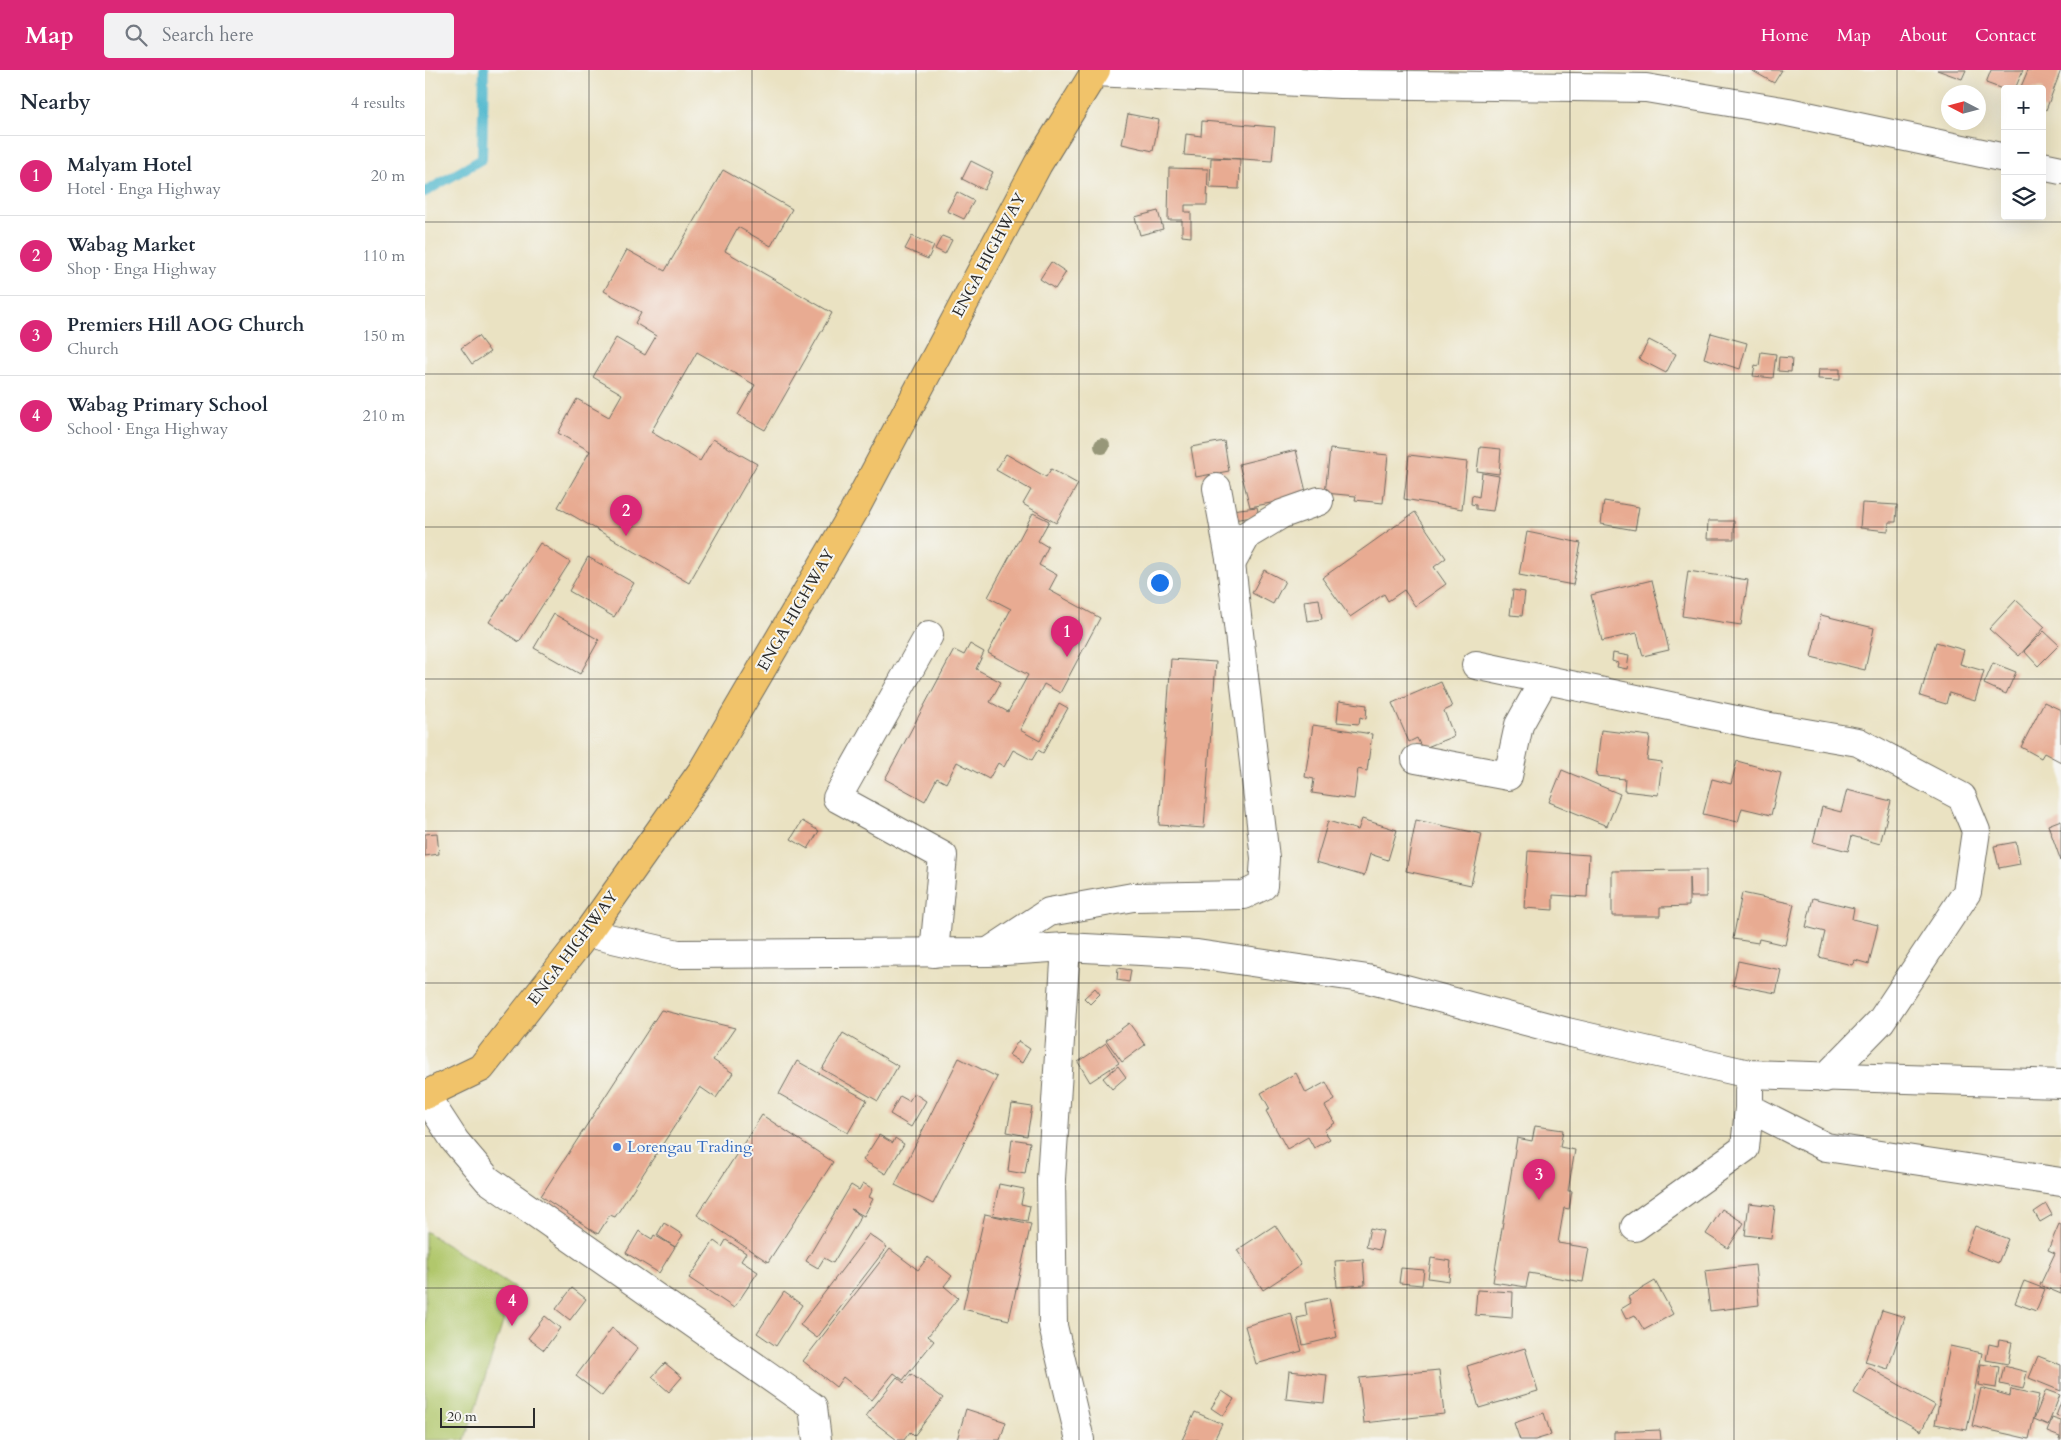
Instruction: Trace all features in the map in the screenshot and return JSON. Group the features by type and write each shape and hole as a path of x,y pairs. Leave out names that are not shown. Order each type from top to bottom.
{"main road":[{"name":"ENGA HIGHWAY","path":"425,1095 481,1068 587,933 702,771 853,513 1038,164 1095,71"}],"street":[{"path":"1095,71 1340,77 1650,79 1788,112 2001,157"},
{"path":"2046,167 2061,170"},
{"path":"989,952 1049,912 1133,897 1244,895 1263,886 1265,858 1231,564 1217,488"},
{"path":"1231,564 1247,535 1281,514 1319,501"},
{"path":"929,635 837,798 943,856 934,953"},
{"path":"1476,665 1759,725 1858,742 1962,797 1976,831 1967,892 1881,1021 1825,1078"},
{"path":"1416,760 1508,776 1519,725 1544,680"},
{"path":"587,933 678,954 934,953 1067,947 1197,954 1368,979 1567,1032 1748,1074 1825,1078 2061,1084"},
{"path":"1067,947 1051,1179 1053,1326 1080,1440"},
{"path":"1635,1227 1745,1148 1749,1108 1748,1074"},
{"path":"425,1095 455,1141 488,1180 813,1406 817,1440"},
{"path":"1749,1108 1826,1147 2061,1182"}],"green space":[{"path":"425,1231 514,1288 465,1440 425,1440"}],"building":[{"path":"1751,70 1782,70 1774,83"},
{"path":"1937,70 1966,70 1962,79"},
{"path":"1991,70 2023,70 2017,85 2001,85 2001,89 1986,83"},
{"path":"2028,70 2061,70 2046,110 2046,85 2022,85"},
{"path":"1128,114 1159,120 1153,151 1122,144"},
{"path":"1202,121 1275,127 1272,161 1184,155 1186,134 1201,136"},
{"path":"1211,158 1240,159 1239,189 1210,188"},
{"path":"971,161 993,172 984,190 962,179"},
{"path":"1169,168 1208,169 1207,205 1185,205 1185,212 1191,212 1191,237 1182,236 1182,220 1168,220"},
{"path":"723,170 792,209 771,246 738,227 725,251 832,313 765,430 738,415 755,385 697,352 651,432 700,461 713,439 757,464 689,583 558,507 590,451 558,433 577,399 609,417 622,394 593,377 616,338 645,355 656,336 635,323 641,312 604,291 627,250 665,271"},
{"path":"957,192 974,201 964,219 947,211"},
{"path":"1158,211 1163,229 1140,235 1135,217"},
{"path":"912,236 934,246 928,259 905,249"},
{"path":"942,236 952,240 945,254 935,249"},
{"path":"1051,262 1066,272 1055,289 1040,279"},
{"path":"1711,333 1747,343 1740,369 1704,358"},
{"path":"478,336 490,352 472,364 461,348"},
{"path":"1649,340 1676,354 1666,373 1639,359"},
{"path":"1761,352 1776,354 1773,378 1753,376 1755,365 1759,366"},
{"path":"1779,357 1792,358 1791,372 1778,371"},
{"path":"1819,369 1840,369 1840,380 1818,379"},
{"path":"1224,441 1229,471 1196,477 1191,447"},
{"path":"1480,447 1501,449 1499,474 1477,471"},
{"path":"1330,449 1388,455 1383,503 1355,500 1356,496 1325,493"},
{"path":"1296,450 1307,496 1250,507 1239,464"},
{"path":"1006,454 1046,477 1051,469 1078,484 1056,523 1023,504 1031,490 996,470"},
{"path":"1409,455 1467,462 1462,509 1404,499"},
{"path":"1482,473 1499,476 1493,511 1476,509 1476,505 1471,504 1472,495 1479,497"},
{"path":"1604,501 1639,507 1635,530 1601,524"},
{"path":"1862,503 1897,505 1896,522 1889,522 1888,531 1860,528"},
{"path":"1257,507 1259,516 1233,520 1231,510"},
{"path":"1415,512 1446,558 1434,567 1446,584 1415,606 1404,590 1388,601 1384,594 1350,617 1322,578"},
{"path":"1033,513 1049,521 1038,541 1048,547 1039,565 1057,575 1049,590 1100,618 1060,693 1044,684 1020,730 1040,741 1059,703 1068,708 1043,753 1038,750 1032,760 1013,750 1004,767 998,763 989,779 957,762 946,783 937,778 925,801 885,779 954,650 964,655 970,644 984,652 976,669 1001,682 990,702 1008,712 1028,675 988,653 1011,609 988,597"},
{"path":"1708,521 1734,521 1734,539 1707,539"},
{"path":"1527,532 1581,543 1573,585 1519,575"},
{"path":"540,543 570,562 519,642 489,622"},
{"path":"588,557 634,583 614,617 569,591"},
{"path":"1264,570 1285,581 1273,604 1252,593"},
{"path":"1688,571 1748,580 1741,625 1682,616"},
{"path":"1652,580 1669,650 1643,656 1637,633 1602,641 1591,595"},
{"path":"1513,590 1525,592 1522,616 1510,615"},
{"path":"1319,599 1322,619 1307,621 1304,601"},
{"path":"2016,600 2045,627 2019,656 1989,629"},
{"path":"554,614 599,640 580,674 534,648"},
{"path":"1821,615 1874,628 1865,670 1811,657"},
{"path":"2044,631 2059,645 2038,666 2024,651"},
{"path":"1936,642 1964,650 1960,664 1984,671 1975,701 1949,693 1946,704 1920,696"},
{"path":"1613,653 1629,656 1627,669 1617,667 1618,663 1612,661"},
{"path":"1171,659 1216,662 1204,828 1159,825"},
{"path":"1993,663 2016,672 2006,694 1984,684"},
{"path":"1441,682 1452,707 1444,711 1454,736 1422,749 1417,738 1409,742 1392,703"},
{"path":"1339,701 1367,705 1366,719 1360,717 1359,724 1337,722"},
{"path":"2044,702 2061,710 2061,762 2044,753 2041,758 2021,747"},
{"path":"1313,725 1372,734 1367,771 1358,769 1354,799 1312,793 1314,779 1305,777"},
{"path":"1601,730 1650,736 1647,760 1662,762 1658,795 1624,791 1625,779 1596,776"},
{"path":"1737,761 1781,773 1771,815 1742,808 1738,822 1703,814 1712,779 1731,784"},
{"path":"1562,770 1620,794 1607,826 1549,802"},
{"path":"1847,790 1891,801 1880,844 1852,836 1848,851 1813,842 1822,807 1841,812"},
{"path":"1362,819 1397,830 1388,860 1370,854 1364,876 1316,862 1328,821 1358,830"},
{"path":"1416,820 1482,834 1471,885 1406,871"},
{"path":"2061,820 2061,861 2048,825"},
{"path":"802,821 819,831 808,849 791,839"},
{"path":"437,833 439,854 425,856 425,834"},
{"path":"2016,842 2020,864 1999,868 1994,846"},
{"path":"1528,851 1589,855 1587,897 1553,895 1553,910 1524,908"},
{"path":"1706,870 1706,897 1690,897 1689,877 1689,906 1660,907 1660,916 1612,916 1612,871"},
{"path":"1742,893 1794,904 1785,945 1759,939 1758,943 1733,939"},
{"path":"1813,898 1854,908 1852,919 1878,925 1869,964 1855,960 1852,965 1819,957 1825,932 1806,927"},
{"path":"1738,961 1781,970 1776,993 1733,985"},
{"path":"1118,968 1131,970 1129,982 1117,980"},
{"path":"1095,988 1100,994 1090,1004 1084,998"},
{"name":"Lorengau Trading","path":"661,1010 735,1028 713,1060 733,1073 716,1098 700,1087 615,1217 610,1215 598,1234 541,1196"},
{"path":"1129,1023 1145,1045 1122,1062 1106,1040"},
{"path":"843,1033 898,1066 878,1101 822,1069"},
{"path":"1018,1041 1030,1049 1022,1063 1009,1055"},
{"path":"1106,1043 1119,1063 1090,1082 1078,1062"},
{"path":"959,1058 997,1077 933,1204 895,1185"},
{"path":"797,1061 867,1100 848,1133 779,1094"},
{"path":"1118,1066 1126,1077 1112,1089 1103,1078"},
{"path":"1296,1073 1306,1093 1326,1082 1335,1100 1325,1106 1335,1123 1324,1130 1330,1139 1314,1148 1308,1137 1287,1149 1266,1111 1270,1109 1261,1093"},
{"path":"914,1093 926,1101 911,1127 890,1114 900,1096 909,1101"},
{"path":"1012,1104 1032,1107 1027,1136 1007,1132"},
{"path":"762,1115 833,1162 768,1262 697,1215"},
{"path":"1535,1126 1563,1130 1560,1147 1575,1150 1568,1191 1572,1191 1569,1209 1564,1208 1558,1243 1589,1248 1583,1282 1529,1273 1526,1287 1493,1282 1517,1138 1532,1141"},
{"path":"879,1135 893,1143 895,1138 904,1144 886,1174 863,1160"},
{"path":"1012,1139 1030,1142 1025,1174 1008,1171"},
{"path":"863,1183 873,1189 869,1197 873,1199 864,1216 851,1209 861,1216 833,1263 824,1258 818,1268 806,1261 851,1185 859,1190"},
{"path":"999,1184 1024,1189 1021,1204 1030,1206 1027,1221 993,1215"},
{"path":"1749,1203 1775,1206 1771,1238 1745,1235"},
{"path":"2046,1204 2052,1215 2040,1222 2034,1212"},
{"path":"1722,1209 1744,1223 1728,1248 1706,1234"},
{"path":"985,1214 1031,1224 1009,1320 963,1309"},
{"path":"664,1223 683,1235 675,1247 657,1235"},
{"path":"2059,1224 2061,1225 2061,1294 2040,1285 2055,1253 2048,1250"},
{"path":"1275,1225 1301,1265 1263,1290 1237,1250"},
{"path":"1975,1226 2008,1239 1998,1263 1965,1250"},
{"path":"1370,1228 1383,1231 1379,1250 1366,1247"},
{"path":"639,1231 652,1239 654,1235 675,1247 659,1273 626,1253"},
{"path":"869,1234 887,1247 817,1338 800,1325"},
{"path":"726,1240 746,1253 741,1261 758,1272 734,1308 689,1278 714,1241 722,1247"},
{"path":"890,1249 918,1270 928,1257 952,1276 944,1286 958,1298 928,1336 934,1341 903,1380 894,1373 872,1400 843,1377 836,1387 803,1361"},
{"path":"1431,1258 1451,1261 1449,1281 1428,1278"},
{"path":"1363,1259 1365,1285 1337,1287 1335,1261"},
{"path":"1755,1265 1759,1305 1710,1311 1705,1271"},
{"path":"1401,1268 1424,1270 1422,1285 1399,1283"},
{"path":"1655,1281 1673,1314 1644,1330 1635,1315 1626,1319 1621,1309 1631,1303 1628,1297"},
{"path":"2024,1281 2045,1289 2036,1311 2015,1303"},
{"path":"572,1288 586,1299 570,1320 556,1309"},
{"path":"1477,1290 1513,1292 1512,1318 1475,1315"},
{"path":"784,1292 802,1305 776,1346 757,1333"},
{"path":"1329,1298 1337,1337 1303,1345 1297,1318 1307,1316 1305,1303"},
{"path":"1882,1310 1905,1317 1888,1369 1865,1362"},
{"path":"1291,1313 1302,1351 1256,1364 1245,1326"},
{"path":"545,1316 560,1328 544,1350 528,1338"},
{"path":"612,1328 638,1348 602,1396 576,1376"},
{"path":"1999,1340 2012,1342 2008,1364 1986,1360 1989,1344 1998,1346"},
{"path":"1950,1346 1982,1353 1967,1430 1935,1424"},
{"path":"1525,1348 1538,1391 1479,1408 1467,1366"},
{"path":"2038,1356 2061,1365 2061,1391 2029,1378"},
{"path":"665,1363 682,1377 669,1392 652,1377"},
{"path":"1981,1364 1999,1367 1996,1388 1978,1385"},
{"path":"2004,1366 2027,1372 2023,1389 2000,1384"},
{"path":"1868,1367 1935,1405 1921,1431 1854,1393"},
{"path":"1439,1370 1444,1414 1364,1423 1359,1378"},
{"path":"1289,1371 1327,1375 1324,1403 1286,1399"},
{"path":"911,1374 943,1398 914,1436 910,1432 904,1440 897,1440 866,1416 897,1377 904,1383"},
{"path":"1981,1388 2010,1396 2011,1389 2039,1395 2029,1439 1972,1426"},
{"path":"2046,1390 2060,1395 2048,1425 2034,1419"},
{"path":"1222,1391 1234,1399 1223,1416 1211,1408"},
{"path":"2061,1402 2061,1418 2056,1416"},
{"path":"966,1409 1006,1422 1000,1440 957,1440"},
{"path":"1195,1412 1222,1424 1214,1440 1182,1440"},
{"path":"1544,1413 1551,1435 1535,1440 1520,1440 1514,1423"},
{"path":"2052,1418 2061,1421 2061,1440 2059,1440 2060,1437 2047,1432"},
{"path":"1660,1430 1661,1440 1614,1440 1614,1432"}],"waterway":[{"path":"425,192 482,159 484,70"}],"place":[{"name":"Wabag Market","path":"626,536"},
{"name":"Malyam Hotel","path":"1067,657"},
{"name":"Lorengau Trading","path":"617,1147"},
{"name":"Premiers Hill AOG Church","path":"1539,1200"},
{"name":"Wabag Primary School","path":"512,1326"}]}
